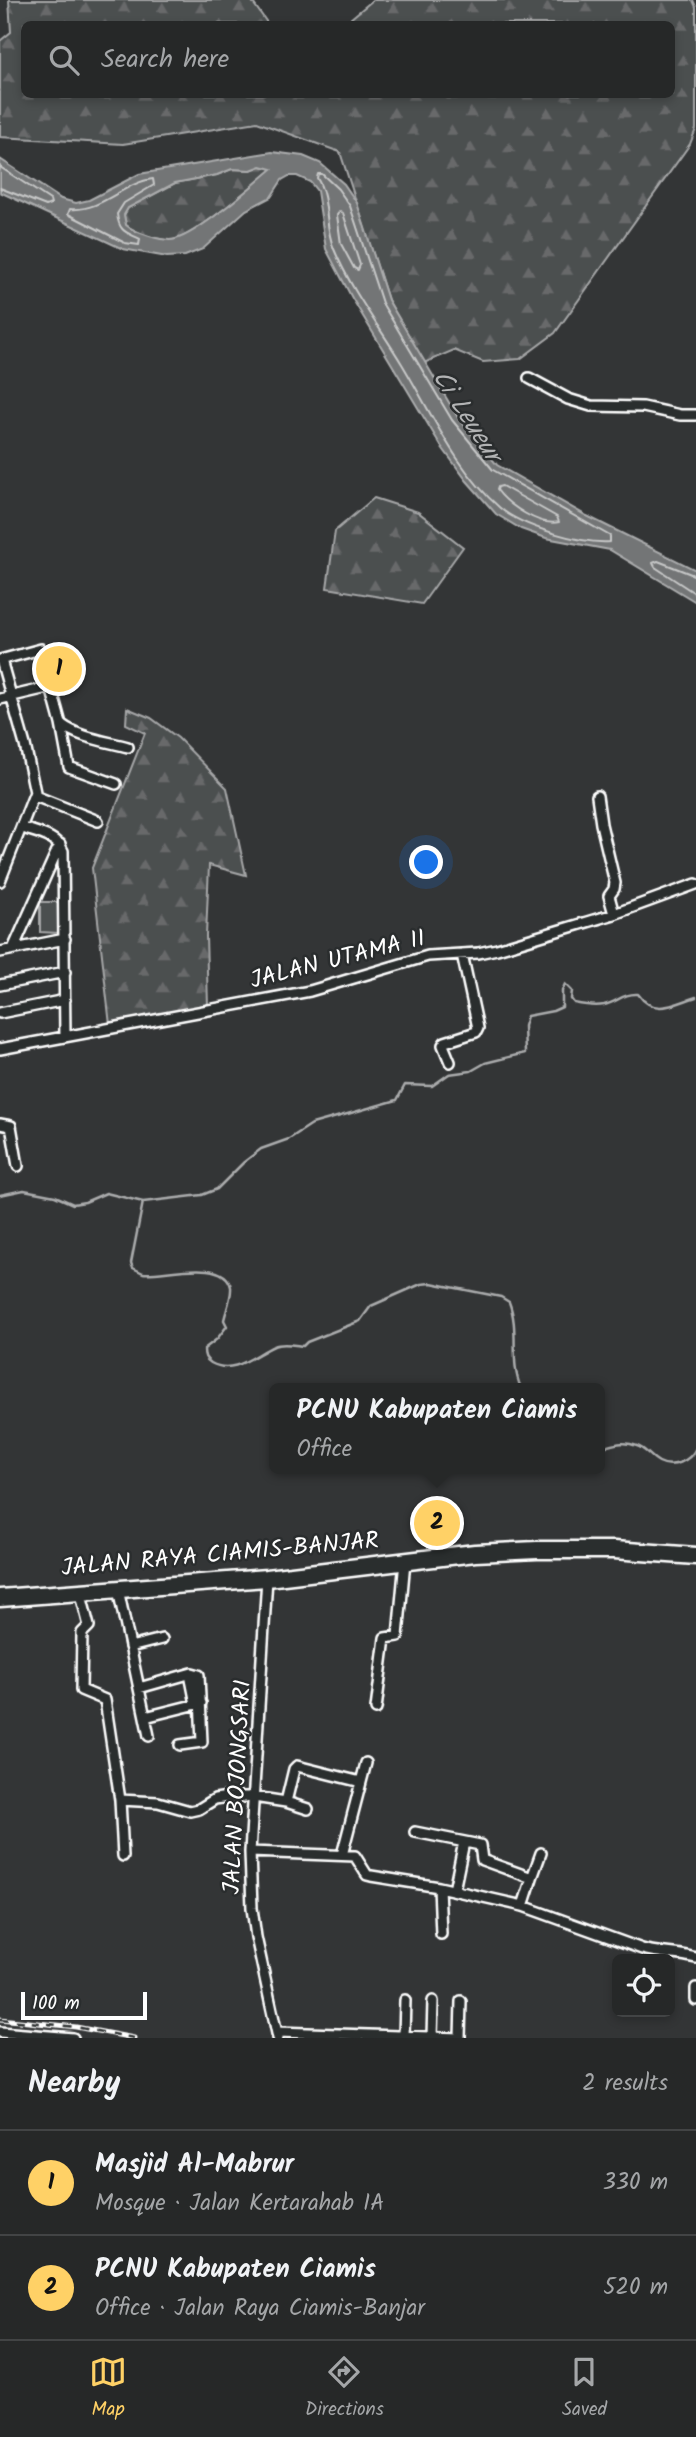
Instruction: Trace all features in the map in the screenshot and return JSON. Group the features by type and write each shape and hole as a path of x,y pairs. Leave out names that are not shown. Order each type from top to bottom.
{"highway":[{"name":"JALAN RAYA CIAMIS-BANJAR","path":"0,1598 267,1578 475,1553 614,1550 696,1556"}],"street":[{"path":"529,378 568,399 591,406 643,407 680,415 696,415"},
{"path":"0,881 35,796 32,772 1,660 41,649 61,724 69,767 116,784"},
{"path":"0,699 51,687"},
{"path":"61,724 77,733 128,747"},
{"path":"35,796 98,821"},
{"path":"597,796 615,883 609,898 614,913"},
{"path":"23,828 60,844 64,861 65,1037"},
{"path":"13,949 60,844"},
{"name":"JALAN UTAMA II","path":"0,1049 310,991 420,958 497,949 614,913 696,884"},
{"path":"0,952 65,939"},
{"path":"450,1062 444,1042 478,1029 462,954"},
{"path":"0,985 65,972"},
{"path":"0,1013 65,1000"},
{"path":"0,1124 11,1126 18,1166"},
{"path":"376,1709 385,1638 398,1636 405,1561"},
{"name":"JALAN BOJONGSARI","path":"267,1578 250,1852 256,1937 277,2035"},
{"path":"118,1589 149,1736"},
{"path":"79,1591 89,1626 82,1633 82,1690 105,1699 120,1800 123,1856"},
{"path":"131,1647 162,1639"},
{"path":"139,1688 190,1674 199,1704 202,1742 180,1745"},
{"path":"145,1717 199,1704"},
{"path":"342,1855 366,1763"},
{"path":"286,1802 297,1766 361,1782"},
{"path":"120,1800 158,1802 190,1811 221,1798 254,1797 308,1809"},
{"path":"415,1832 480,1845 482,1860 532,1878"},
{"path":"454,1889 464,1842"},
{"path":"250,1852 357,1857 370,1876 454,1889 523,1906 660,1954 680,1953 696,1958"},
{"path":"523,1906 541,1853"},
{"path":"439,1887 441,1934"},
{"path":"696,1988 696,2000"},
{"path":"397,2036 405,2000"},
{"path":"427,2037 433,2001"},
{"path":"277,2035 460,2038 461,2001"},
{"path":"0,2032 73,2038"}],"green space":[{"path":"9,0 251,0 266,21 21,21 21,98 675,98 675,21 348,21 373,0 693,0 696,7 696,129 690,144 555,333 520,359 483,362 454,350 424,363 388,300 340,152 257,122 123,144 0,137 0,41 11,32"},
{"path":"260,166 273,169 226,208 176,239 142,234 126,225 124,215 128,208 175,183 217,175 232,169 251,170"},
{"path":"374,498 418,512 463,547 422,604 327,588 335,531"},
{"path":"127,708 151,718 178,738 227,788 246,875 209,865 206,936 208,1006 110,1025 92,868 145,733 126,724"},
{"path":"40,902 58,902 58,933 40,932"}],"water":[{"path":"272,152 303,156 320,163 344,184 357,203 388,300 457,416 497,465 587,516 696,570 696,602 610,550 546,538 521,529 496,514 441,446 352,298 326,249 317,191 310,182 297,176 289,176 282,180 271,197 246,210 203,249 185,256 167,257 123,249 0,192 0,159 61,199 76,203 89,200 139,174","holes":["261,166 272,169 211,219 176,239 149,236 126,225 124,215 128,208 175,183 217,175 232,169 251,170"]}],"waterway":[{"path":"0,1195 24,1190 55,1196 73,1204 106,1193 143,1202 202,1195 217,1189 261,1149 289,1139 312,1124 397,1100 405,1085 432,1086 449,1074 471,1071 485,1063 525,1053 524,1026 527,1016 562,1007 565,984 572,991 571,999 574,1003 589,1006 604,1005 633,994 638,994 644,1001 658,1007 696,997"},
{"path":"143,1202 131,1263 133,1268 143,1273 192,1270 217,1272 226,1278 231,1287 224,1320 227,1326 217,1339 204,1349 205,1357 211,1363 228,1367 277,1345 303,1346 360,1321 371,1306 421,1284 431,1283 501,1297 509,1302 514,1323 519,1383"},
{"path":"605,1447 632,1444 659,1462 670,1465 685,1460 696,1448"}],"railway":[{"path":"0,2019 76,2027 134,2038"}],"place":[{"name":"Masjid Al-Mabrur","path":"59,669"},
{"name":"PCNU Kabupaten Ciamis","path":"437,1523"}],"water label":[{"name":"Ci Leueur","path":"466,416"}]}
